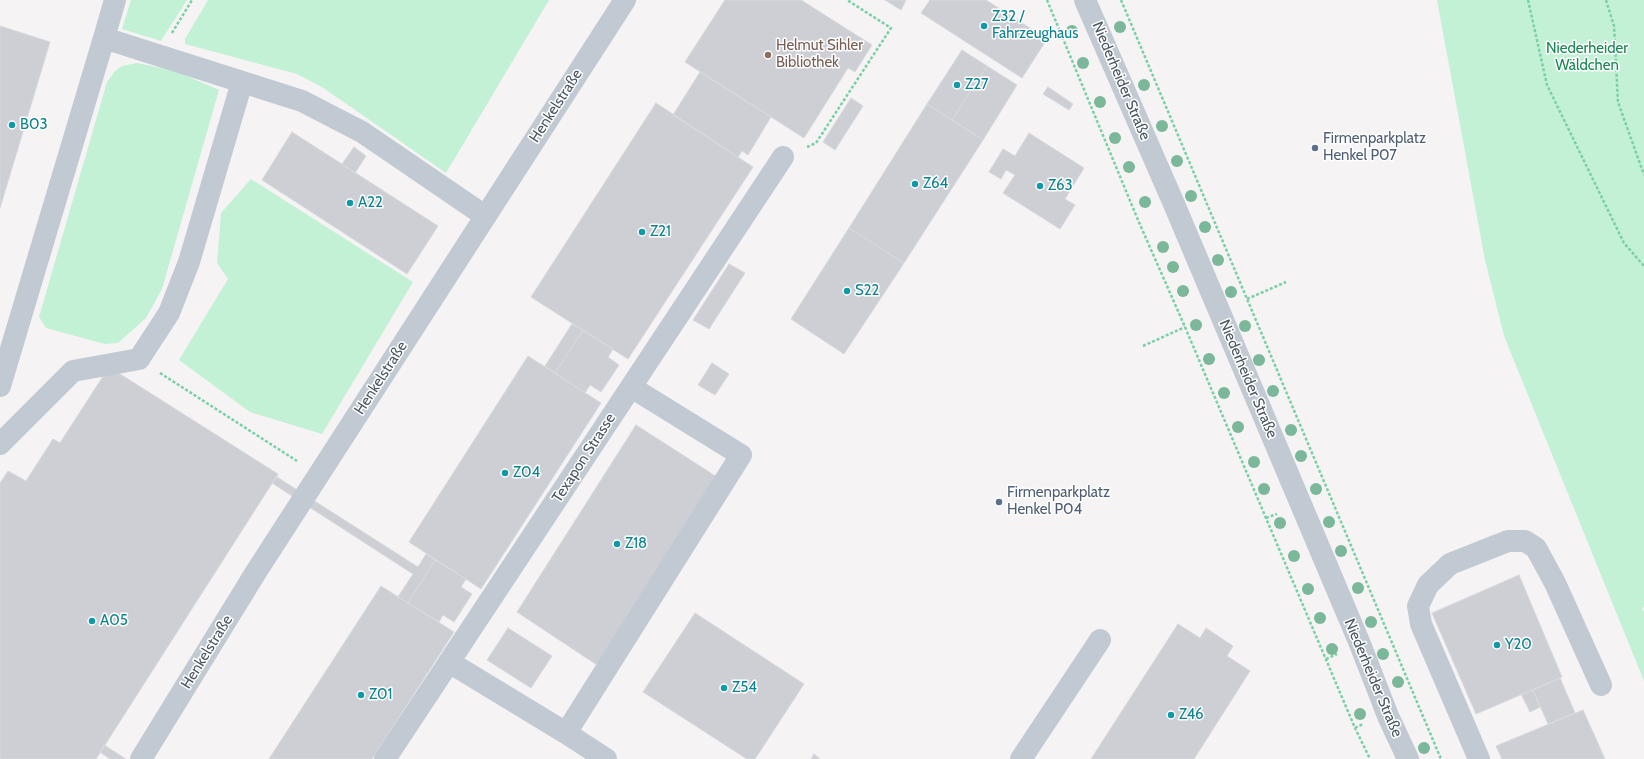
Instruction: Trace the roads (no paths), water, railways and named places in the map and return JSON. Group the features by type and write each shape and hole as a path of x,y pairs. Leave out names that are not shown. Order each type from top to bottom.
{"street":[{"path":"0,386 115,0"},
{"name":"Henkelstraße","path":"141,759 256,572 484,216 625,0"},
{"name":"Niederheider Straße","path":"1085,0 1174,204 1360,644 1388,716 1408,759"},
{"path":"104,38 302,101 362,132 484,216"},
{"path":"0,444 74,371 139,359 169,314 186,269 242,82"},
{"name":"Texapon Strasse","path":"385,759 783,157"},
{"path":"566,733 741,455 630,387"},
{"path":"1478,759 1421,624 1418,606 1428,585 1450,564 1508,541 1525,541 1536,548 1555,583 1601,685"},
{"path":"1021,759 1100,640"},
{"path":"449,662 606,759"}],"place":[{"name":"Z32 / Fahrzeughaus","path":"984,26"},
{"name":"Helmut Sihler Bibliothek","path":"768,55"},
{"name":"Z27","path":"957,85"},
{"name":"B03","path":"12,125"},
{"name":"Firmenparkplatz Henkel P07","path":"1315,148"},
{"name":"Z64","path":"915,184"},
{"name":"Z63","path":"1040,186"},
{"name":"A22","path":"350,203"},
{"name":"Z21","path":"642,232"},
{"name":"S22","path":"847,291"},
{"name":"Z04","path":"505,473"},
{"name":"Firmenparkplatz Henkel P04","path":"999,502"},
{"name":"Z18","path":"617,544"},
{"name":"A05","path":"92,621"},
{"name":"Y20","path":"1497,645"},
{"name":"Z54","path":"724,688"},
{"name":"Z01","path":"361,695"},
{"name":"Z46","path":"1171,715"}],"park label":[{"name":"Niederheider Wäldchen","path":"1587,58"}]}
